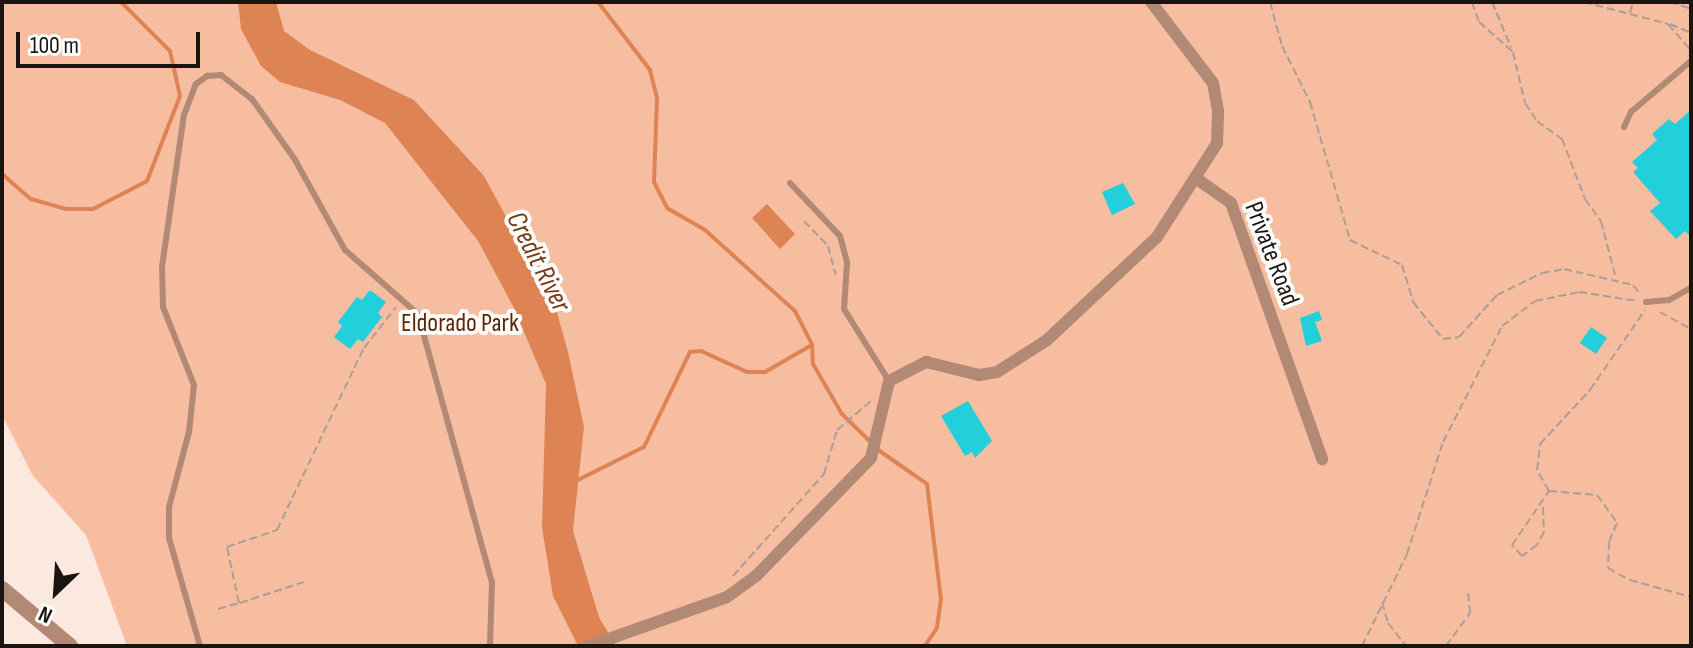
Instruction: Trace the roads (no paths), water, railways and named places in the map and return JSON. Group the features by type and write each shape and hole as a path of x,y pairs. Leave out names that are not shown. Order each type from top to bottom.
{"street":[{"path":"589,646 727,597 756,576 871,458 889,381 926,362 979,375 997,372 1047,340 1157,237 1197,179 1217,143 1213,83 1151,2"},
{"name":"Private Road","path":"1197,179 1231,203 1322,459"},
{"path":"2,589 70,646"}],"lane":[{"path":"1624,127 1631,112 1691,61"},
{"path":"200,646 169,538 169,507 189,432 194,385 163,307 162,267 184,115 196,84 207,76 221,75 252,99 294,158 345,250 418,314 492,582 490,646"},
{"path":"790,183 840,236 847,263 844,309 889,381"},
{"path":"1646,302 1669,300 1691,288"}],"waterway":[{"path":"2,174 31,199 67,209 93,209 147,181 180,96 170,51 121,2"},
{"path":"598,2 650,70 657,99 654,182 667,208 705,230 795,311 812,345 813,364 842,414 881,452 927,484 941,599 937,628 925,646"},
{"path":"570,484 644,447 690,352 701,351 747,372 765,372 812,345"}],"water label":[{"name":"Credit River","path":"538,262"}],"park label":[{"name":"Eldorado Park","path":"460,324"}]}
